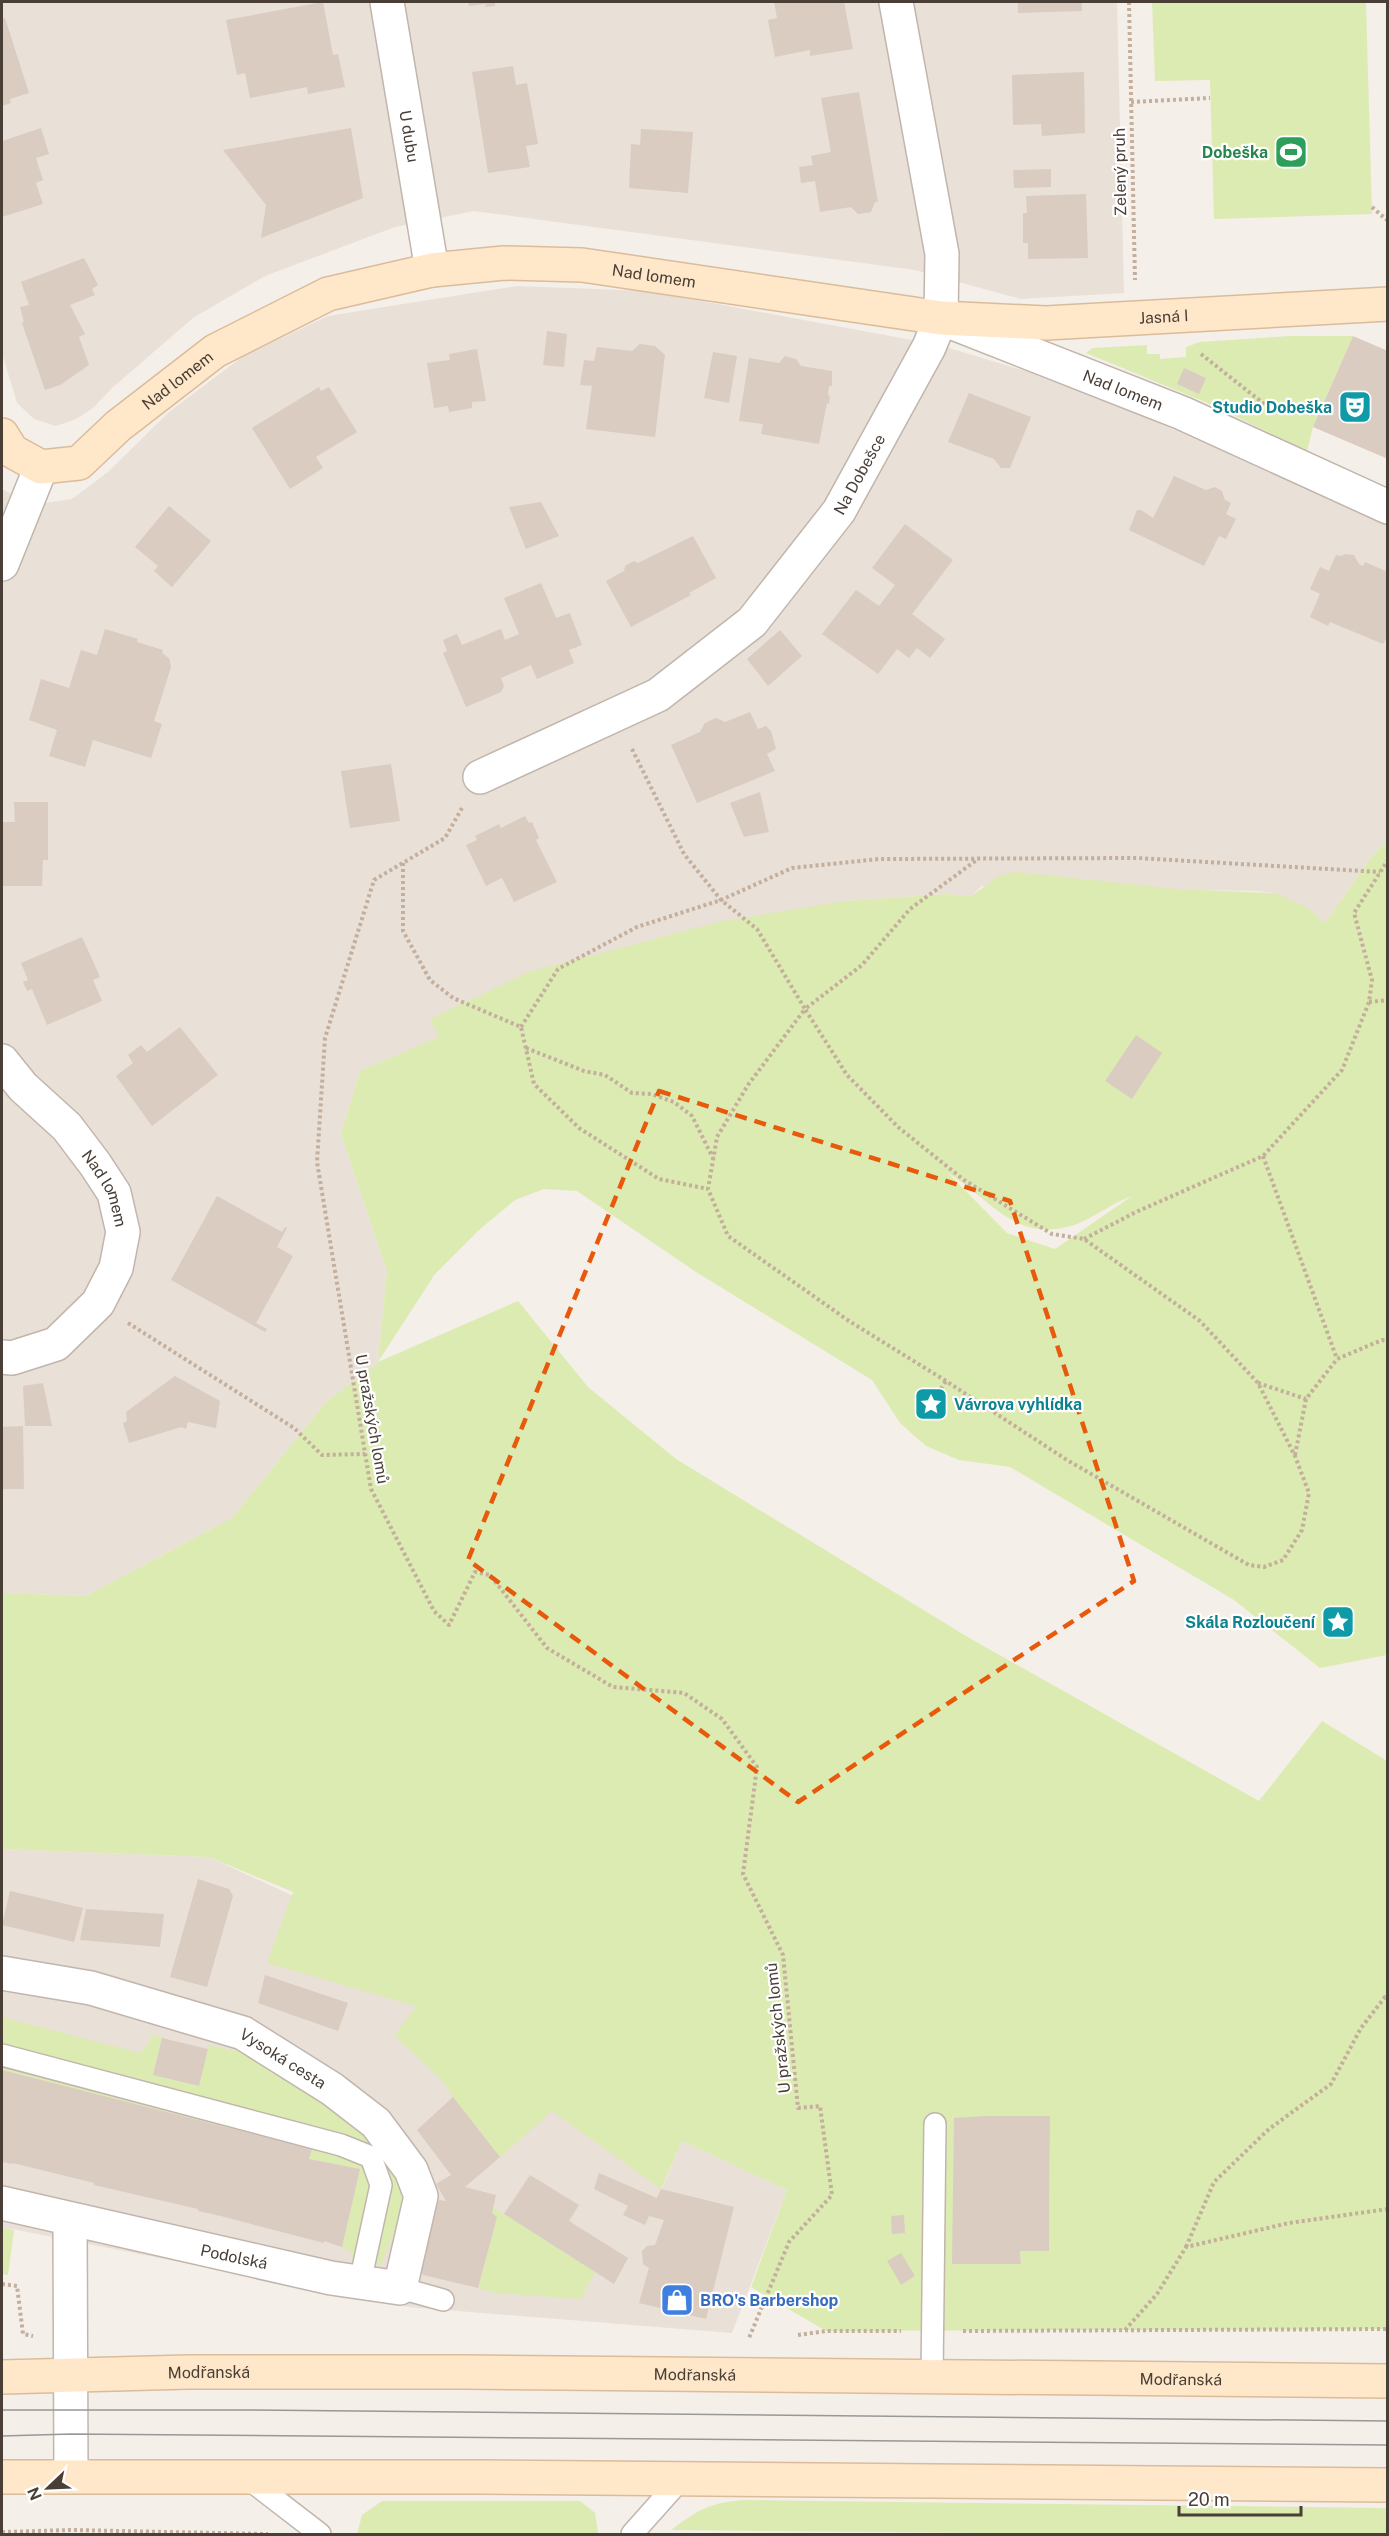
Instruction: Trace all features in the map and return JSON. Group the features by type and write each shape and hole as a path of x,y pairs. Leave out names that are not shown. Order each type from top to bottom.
{"main road":[{"name":"Nad lomem","path":"41,467 79,463 118,426 215,351 328,294 432,270 504,263 582,265 941,318"},
{"name":"Jasná I","path":"941,318 1046,323 1388,304"},
{"path":"2,435 12,451 41,467"},
{"name":"Modřanská","path":"2,2377 71,2374 432,2372 1388,2381"},
{"path":"2,2477 245,2476 1388,2485"}],"street":[{"name":"U dubu","path":"387,2 432,270"},
{"name":"Na Dobešce","path":"480,777 658,695 752,622 839,511 929,347 941,318 942,254 896,2"},
{"name":"Nad lomem","path":"941,318 1182,412 1388,507"},
{"path":"2,564 41,467"},
{"name":"Nad lomem","path":"2,1061 23,1087 67,1127 95,1164 114,1193 123,1232 116,1268 98,1303 56,1344 12,1358 2,1357"},
{"name":"Vysoká cesta","path":"2,1973 91,1988 243,2033 332,2089 376,2123 411,2170 421,2196 400,2288"},
{"name":"Podolská","path":"2,2204 331,2278 400,2288"},
{"path":"70,2221 71,2476"}],"lane":[{"path":"2,2055 341,2145 371,2157 381,2185 360,2282"},
{"path":"932,2378 935,2124"},
{"path":"400,2288 443,2300"},
{"path":"245,2476 320,2535"},
{"path":"632,2535 681,2479"}],"path":[{"name":"Zelený pruh","path":"1129,2 1136,319"},
{"path":"1131,102 1210,98"},
{"path":"1372,207 1388,221"},
{"path":"1200,352 1280,416"},
{"path":"617,715 684,854 721,900 758,929 805,1009 847,1075 898,1127 964,1180 1052,1234 1084,1239 1200,1321 1258,1383 1295,1456 1309,1493 1302,1530 1283,1560 1264,1567 1249,1564 1067,1460 849,1321 728,1236 708,1189 717,1137 748,1085 805,1009 862,965 910,909 978,859"},
{"name":"U pražských lomů","path":"480,777 445,838 374,880 325,1038 317,1162 365,1454 371,1489 434,1611 449,1625 475,1572 490,1575 547,1648 613,1687 684,1693 722,1719 757,1767 743,1874 783,1955 798,2108 820,2106 832,2195 789,2242 748,2342"},
{"path":"708,1189 659,1179 579,1128 534,1084 521,1027 558,969 637,927 721,900 792,868 879,859 1137,858 1380,872"},
{"path":"1084,1239 1136,1212 1263,1156 1342,1070 1369,1002 1372,980 1354,913 1388,860"},
{"path":"403,863 403,931 430,980 453,998 521,1027"},
{"path":"1369,1002 1388,1000"},
{"path":"525,1047 584,1071 605,1075 632,1093 651,1094 674,1102 692,1116 714,1159"},
{"path":"1263,1156 1337,1359"},
{"path":"98,1303 294,1428 322,1455 365,1454"},
{"path":"1295,1456 1306,1399 1337,1359 1385,1340 1388,1336"},
{"path":"931,1404 946,1381"},
{"path":"1258,1383 1306,1399"},
{"path":"1125,2330 1157,2294 1186,2247 1214,2182 1269,2129 1331,2084 1361,2028 1384,1997 1388,1997"},
{"path":"1186,2247 1289,2223 1388,2209"},
{"path":"2,2284 17,2286 23,2334"},
{"path":"2,2532 71,2530 277,2535"}],"highlighted area":[{"path":"659,1091 1010,1201 1134,1581 798,1802 468,1560"}],"shaded area":[{"path":"2,2 1117,2 1124,293 1021,299 915,270 474,211 395,227 265,276 193,318 112,388 93,408 76,419 56,426 34,419 17,403 2,353"},
{"path":"517,286 647,291 939,345 1066,383 1387,523 1387,840 1372,856 1325,923 1275,893 1257,891 982,886 971,896 947,894 845,901 431,1019 440,1037 360,1071 341,1134 387,1271 378,1363 327,1401 232,1518 86,1596 2,1593 2,489 32,505 72,499 108,472 169,412 242,357 328,316"},
{"path":"2,1849 209,1857 445,1966 662,2188 682,2141 787,2190 732,2333 408,2307 2,2227"}],"green space":[{"name":"Dobeška","path":"1152,2 1366,2 1372,214 1214,219 1210,80 1155,81"},
{"path":"1290,336 1353,336 1313,427 1307,451 1210,404 1086,353 1092,348 1147,345 1147,354 1160,354 1160,359 1186,357 1186,347 1200,342"},
{"path":"1387,840 1387,1655 1320,1668 1234,1600 1010,1467 959,1460 926,1446 900,1423 872,1380 696,1272 577,1191 544,1189 515,1200 479,1230 435,1274 378,1362 387,1271 341,1134 360,1071 439,1037 430,1019 529,972 719,922 845,901 947,894 971,896 999,876 1016,872 1178,889 1275,893 1308,908 1325,923 1372,856","holes":["948,1173 1006,1216 1036,1229 1054,1229 1074,1225 1132,1196 1055,1249 1007,1233"]},
{"path":"518,1301 588,1387 676,1459 971,1639 1259,1801 1322,1721 1387,1761 1387,2329 826,2331 751,2287 787,2190 682,2141 661,2189 552,2111 500,2157 442,2080 395,2036 416,2006 267,1963 293,1892 209,1857 2,1849 2,1593 86,1596 232,1518 327,1401 378,1363","holes":["1050,2117 1049,2251 1020,2251 1021,2263 954,2118"]},
{"path":"2,2017 140,2053 150,2042 152,2034 162,2038 153,2075 198,2086 209,2045 324,2070 378,2116 408,2197 381,2265 351,2257 352,2252 342,2247 360,2169 309,2159 312,2149 2,2070"},
{"path":"493,2207 595,2272 581,2299 496,2293 478,2288 497,2217 492,2213"},
{"path":"2,2227 14,2230 8,2275 2,2274"},
{"path":"745,2500 1387,2508 1387,2534 671,2530 705,2508"},
{"path":"382,2501 580,2501 595,2513 598,2532 597,2534 357,2534 362,2515"}],"building":[{"path":"323,2 333,55 338,54 345,87 308,94 307,87 250,98 245,73 237,75 226,20"},
{"path":"468,2 495,2 495,6 485,7 486,4 469,6"},
{"path":"774,2 844,2 853,49 810,56 810,50 775,57 768,20 777,18"},
{"path":"1018,2 1082,2 1082,11 1018,13"},
{"path":"5,18 29,93 10,99 11,103 2,106 2,19"},
{"path":"513,66 516,85 527,83 538,144 526,146 530,167 488,173 472,72"},
{"path":"1084,72 1085,133 1042,136 1041,124 1013,125 1012,75"},
{"path":"859,92 878,202 875,202 871,212 858,214 851,207 820,212 815,181 801,183 799,167 813,165 811,156 831,152 821,98"},
{"path":"41,128 49,154 36,158 43,180 36,183 43,204 2,217 2,141"},
{"path":"351,128 363,198 261,238 266,205 223,150"},
{"path":"641,129 693,132 688,193 629,188 631,144 640,145"},
{"path":"1051,169 1051,187 1014,188 1013,170"},
{"path":"1086,194 1088,258 1028,259 1028,243 1023,243 1023,213 1027,213 1026,196"},
{"path":"84,258 98,285 92,289 95,295 70,305 85,334 79,337 89,365 60,385 45,390 22,323 24,322 20,307 29,305 21,282"},
{"path":"547,331 567,334 564,367 543,365"},
{"name":"Studio Dobeška","path":"1353,336 1388,351 1388,459 1313,427"},
{"path":"640,344 655,346 665,355 655,437 586,429 592,386 580,385 584,360 594,361 597,347 632,351"},
{"path":"477,349 486,401 472,402 472,408 449,412 448,406 434,408 427,363 450,360 449,354"},
{"path":"713,352 737,356 729,403 704,398"},
{"path":"785,356 796,359 801,366 832,371 832,386 829,386 828,395 830,396 829,404 827,403 819,444 761,434 763,424 739,421 749,358 779,363"},
{"path":"1184,368 1206,378 1199,394 1177,384"},
{"path":"319,387 321,391 329,387 357,432 316,457 323,468 290,489 252,428"},
{"path":"969,393 1031,417 1010,468 1001,468 994,459 948,442"},
{"path":"1174,476 1206,490 1215,487 1222,491 1225,500 1231,503 1226,514 1236,519 1226,539 1219,536 1204,566 1129,530 1137,510 1153,518"},
{"path":"541,502 559,536 526,549 509,507"},
{"path":"169,506 211,541 172,587 154,571 158,566 135,547"},
{"path":"905,524 953,560 912,614 945,639 930,658 917,648 909,658 897,649 878,674 822,634 856,590 879,606 895,585 872,568"},
{"path":"693,536 716,578 689,593 691,595 631,627 606,581 624,571 625,566 634,561 638,563"},
{"path":"1336,555 1354,555 1359,564 1363,566 1365,562 1388,572 1388,635 1383,644 1330,622 1328,626 1310,617 1320,594 1310,589 1320,567 1329,571"},
{"path":"541,583 556,618 570,613 582,645 569,650 574,663 537,679 531,665 501,678 504,686 501,692 466,707 443,653 447,651 443,640 457,634 462,645 501,629 505,640 519,634 504,598"},
{"path":"105,629 138,639 137,642 163,650 162,653 169,658 171,667 154,721 162,724 151,758 93,740 85,767 49,756 57,730 29,720 41,679 69,688 81,650 97,655"},
{"path":"780,630 802,656 768,686 747,659"},
{"path":"750,712 758,729 766,726 771,731 776,749 767,754 775,771 697,803 671,745 700,732 705,723 716,718 725,722"},
{"path":"391,764 400,821 350,828 341,771"},
{"path":"760,792 769,832 744,837 730,803"},
{"path":"14,802 48,802 48,860 43,860 42,886 2,886 2,822 15,822"},
{"path":"525,816 529,823 532,822 539,838 536,840 557,882 514,902 502,878 486,886 466,845 477,840 475,836 499,824 501,828"},
{"path":"82,937 100,977 93,980 102,1001 47,1025 32,989 27,991 23,982 28,980 21,963"},
{"path":"180,1027 218,1075 152,1126 116,1076 133,1063 128,1055 141,1045 147,1052"},
{"path":"1136,1035 1162,1053 1132,1099 1105,1081"},
{"path":"217,1196 282,1232 285,1227 287,1228 277,1247 293,1256 256,1323 267,1329 265,1332 171,1280"},
{"path":"175,1376 220,1401 216,1428 188,1422 186,1429 181,1427 129,1443 123,1423 127,1421 126,1412"},
{"path":"43,1383 52,1426 25,1426 23,1386"},
{"path":"23,1426 24,1489 2,1489 2,1427"},
{"path":"198,1879 229,1889 233,1896 207,1987 170,1977"},
{"path":"10,1891 83,1908 74,1942 2,1925"},
{"path":"86,1909 164,1914 160,1947 80,1940"},
{"path":"265,1975 348,2003 338,2031 258,2003"},
{"path":"162,2038 208,2049 199,2086 153,2075"},
{"path":"2,2070 312,2149 309,2159 360,2169 342,2247 198,2211 198,2209 94,2185 94,2183 2,2162"},
{"path":"453,2097 500,2157 465,2187 496,2195 492,2213 497,2217 478,2288 423,2275 418,2263 439,2200 446,2201 436,2184 451,2175 417,2130"},
{"path":"1050,2116 1049,2251 1020,2251 1021,2264 952,2264 954,2118"},
{"path":"599,2173 657,2198 661,2189 734,2207 706,2319 639,2303 649,2268 643,2264 642,2251 647,2246 655,2245 664,2220 649,2216 645,2225 623,2215 628,2206 594,2189"},
{"path":"530,2175 579,2205 569,2221 628,2258 614,2284 504,2214"},
{"path":"904,2215 905,2233 892,2234 891,2216"},
{"path":"901,2253 915,2276 901,2285 887,2261"}],"tram line":[{"path":"2,2410 246,2410 1388,2421"},
{"path":"2,2436 71,2434 1388,2445"}],"place":[{"name":"Dobeška","path":"1291,152"},
{"name":"Studio Dobeška","path":"1355,407"},
{"name":"Vávrova vyhlídka","path":"931,1404"},
{"name":"Skála Rozloučení","path":"1338,1622"},
{"name":"BRO's Barbershop","path":"677,2300"}]}
